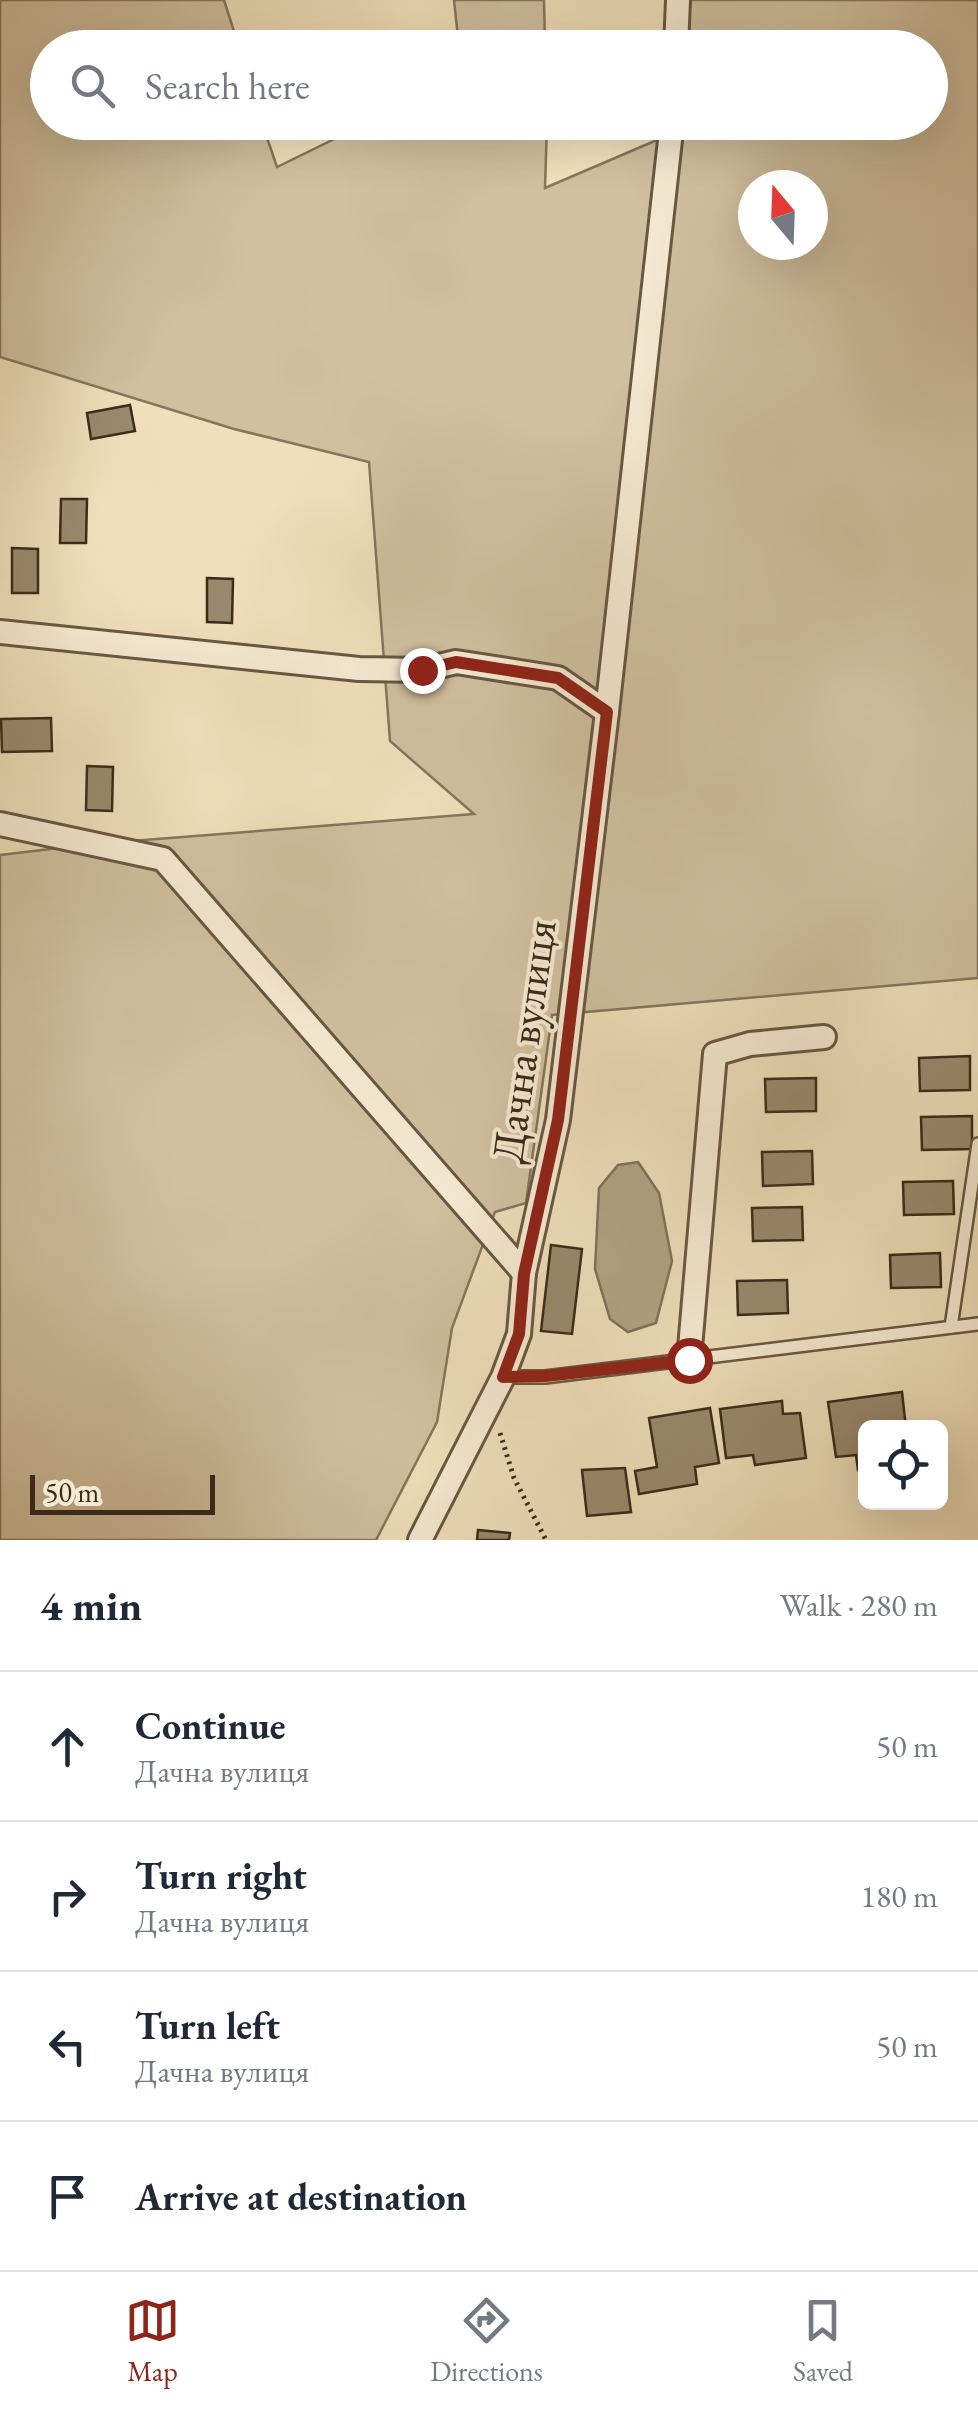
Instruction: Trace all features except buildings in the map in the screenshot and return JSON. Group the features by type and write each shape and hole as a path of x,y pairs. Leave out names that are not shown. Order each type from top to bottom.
{"street":[{"path":"677,30 678,0"},
{"name":"Дачна вулиця","path":"420,1540 503,1377 519,1334 524,1274 558,1120 670,140"},
{"path":"0,632 359,668 422,670 456,662 558,678 607,712"},
{"path":"0,824 163,859 524,1274"},
{"path":"689,1360 716,1054 750,1044 824,1037"}],"lane":[{"path":"951,1327 978,1144"},
{"path":"503,1377 689,1360 978,1324"}],"path":[{"path":"490,1402 514,1478 546,1540"}],"shaded area":[{"path":"0,0 224,0 234,30 30,30 30,140 268,140 277,167 332,140 546,140 545,188 657,140 948,140 948,30 687,30 691,0 978,0 978,978 552,1015 526,1203 495,1212 452,1328 437,1422 376,1540 0,1540 0,855 474,814 390,741 369,462 234,429 0,357"},
{"path":"454,0 544,0 545,30 457,30"},
{"path":"638,1162 659,1193 672,1261 656,1323 628,1332 610,1319 595,1269 599,1188 618,1165"}],"route":[{"path":"422,670 456,662 558,678 607,712 558,1120 524,1274 519,1334 503,1377 689,1360"}]}
